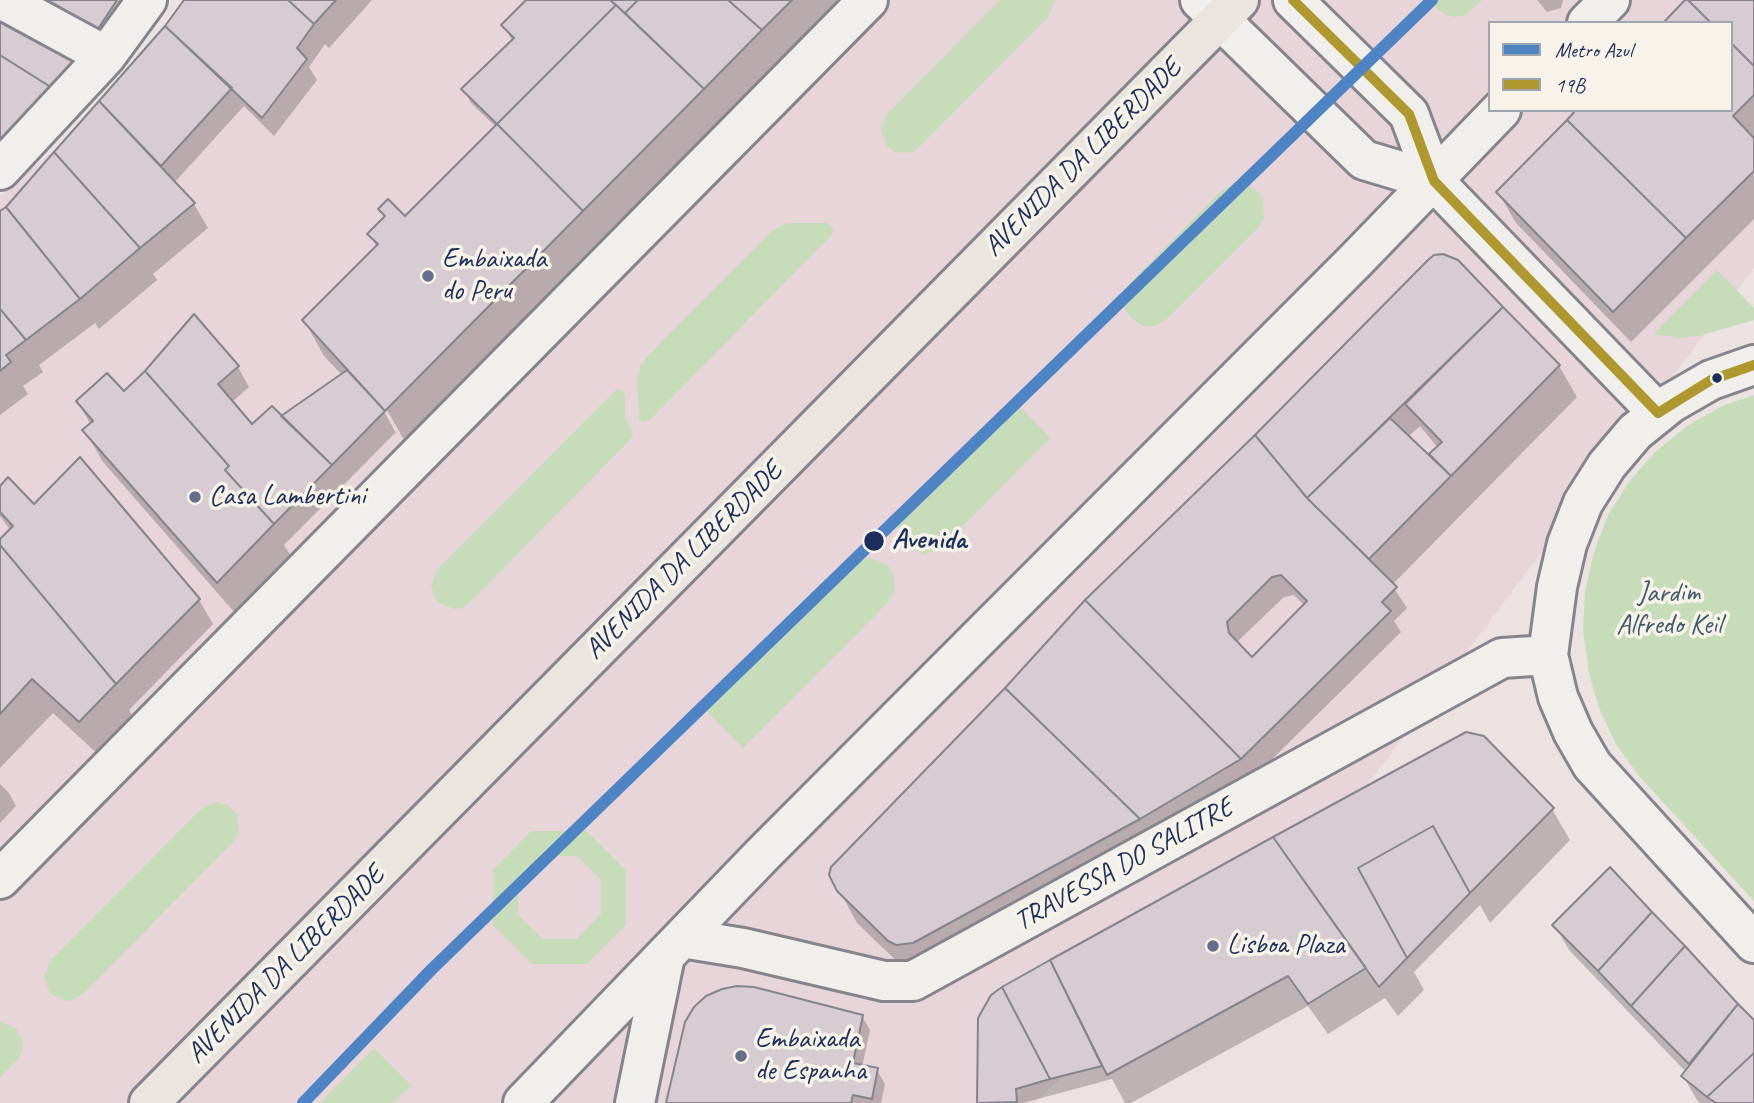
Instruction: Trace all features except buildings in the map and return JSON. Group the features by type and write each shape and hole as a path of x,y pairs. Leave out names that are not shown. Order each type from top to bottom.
{"main road":[{"name":"AVENIDA DA LIBERDADE","path":"149,1103 1219,6"}],"street":[{"path":"2,0 106,56"},
{"path":"0,170 106,56 148,0"},
{"path":"0,879 868,0"},
{"path":"1293,0 1409,114 1434,181 1658,413"},
{"path":"1589,21 1610,0"},
{"name":"AVENIDA DA LIBERDADE","path":"1219,6 1363,160 1434,181"},
{"path":"523,1103 1499,112"},
{"path":"1754,365 1711,380 1671,403 1635,432 1607,465 1583,503 1567,544 1559,576 1548,654 1558,697 1573,732 1592,765 1754,943"},
{"name":"TRAVESSA DO SALITRE","path":"674,947 743,948 884,981 913,981 1502,658 1548,654"},
{"path":"635,1103 674,947"}],"shaded area":[{"path":"183,0 1754,0 1754,268 1338,824 1034,1103 0,1103 0,196 109,103"}],"green space":[{"path":"1000,0 1055,0 1048,17 920,146 912,152 895,152 887,146 881,130 887,114"},
{"path":"1431,0 1482,0 1465,15 1455,17 1437,9"},
{"path":"1233,184 1246,184 1257,191 1263,199 1264,219 1167,319 1156,326 1143,326 1125,310 1125,291 1221,191"},
{"path":"793,223 828,223 833,233 650,420 639,420 637,381 644,360 772,231"},
{"path":"1717,270 1754,308 1754,320 1699,336 1680,338 1654,334"},
{"path":"616,390 622,390 625,395 625,415 633,436 630,440 470,602 462,608 454,609 437,602 431,586 437,570"},
{"name":"Jardim Alfredo Keil","path":"1754,395 1754,901 1639,776 1616,744 1599,708 1589,673 1583,630 1585,591 1594,552 1608,515 1629,482 1655,452 1687,426 1722,406"},
{"path":"1014,401 1050,438 942,547 924,555 906,547 900,539 900,519"},
{"path":"870,558 888,565 894,577 895,590 888,602 743,748 707,711 851,565"},
{"path":"217,802 228,805 237,814 239,831 234,841 83,994 67,1001 50,994 44,977 50,961 201,809"},
{"path":"531,831 587,831 626,870 626,925 587,964 532,964 493,925 493,870","holes":["542,856 577,856 601,880 601,914 577,939 543,939 518,915 518,881"]},
{"path":"0,1021 16,1028 23,1044 21,1054 0,1078"},
{"path":"374,1048 411,1085 393,1103 320,1103"}],"metro line":[{"name":"Azul","path":"303,1103 432,969 1432,0"}],"transit line":[{"name":"19B","path":"1293,0 1409,114 1434,181 1658,413 1711,380 1754,365"}],"place":[{"name":"Embaixada do Peru","path":"428,276"},
{"name":"Casa Lambertini","path":"195,497"},
{"name":"Avenida","path":"874,541"},
{"name":"Lisboa Plaza","path":"1213,946"},
{"name":"Embaixada de Espanha","path":"741,1056"}]}
